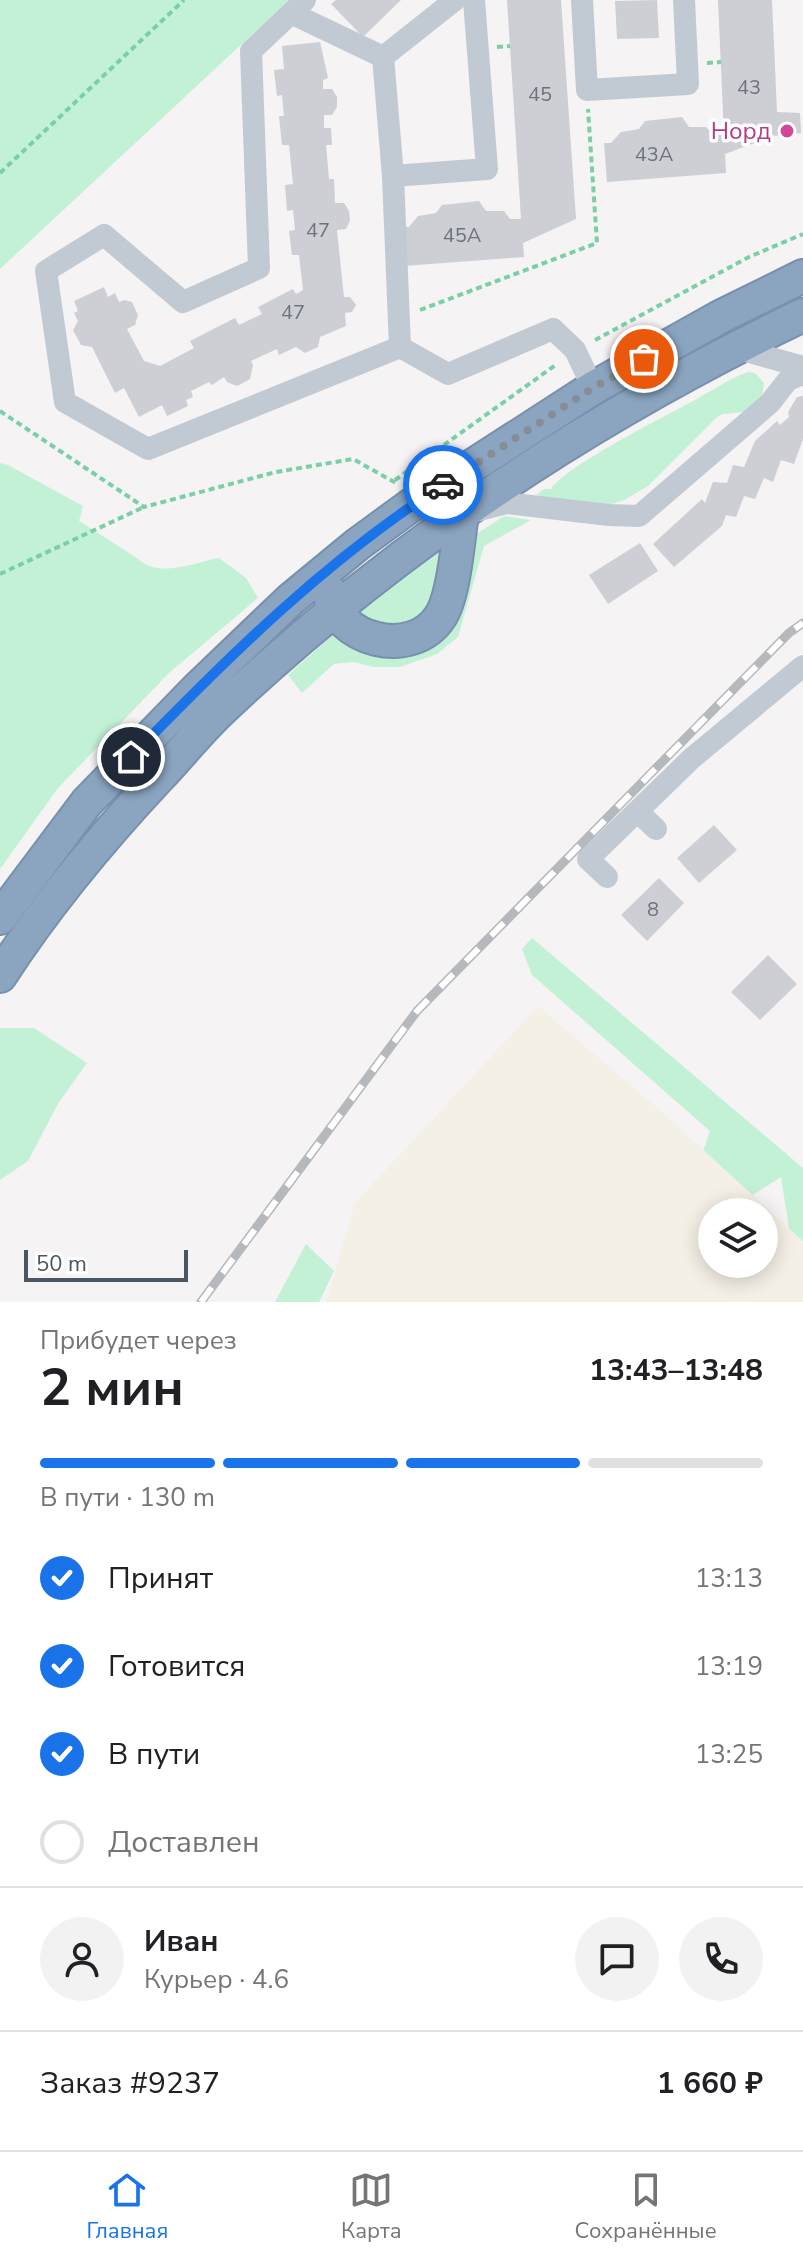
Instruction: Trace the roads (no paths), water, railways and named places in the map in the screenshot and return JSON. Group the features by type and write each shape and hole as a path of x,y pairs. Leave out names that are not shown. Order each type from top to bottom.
{"highway":[{"path":"0,918 87,802 197,689 290,600 333,564 410,506 593,388 720,317 803,276"},
{"path":"0,976 23,940 116,822 219,713 336,610 462,514 619,411 803,315"},
{"path":"333,564 328,584 329,597 336,610 354,629 380,640 404,641 428,630 442,614 447,603 462,514"}],"street":[{"path":"383,57 455,0"},
{"path":"393,176 487,169 474,0"},
{"path":"582,0 587,90 688,84 684,0"},
{"path":"383,57 298,6 251,51 259,268 183,302 104,235 46,271 65,402 148,449 400,347"},
{"path":"383,57 393,176 400,347"},
{"path":"400,347 448,374 553,329 575,350 593,388"},
{"path":"735,348 803,367"},
{"path":"462,514 506,503 639,516 770,403 788,380 803,374"},
{"path":"607,877 588,859 691,759 803,666"},
{"path":"637,811 656,829"}],"railway":[{"path":"201,1302 417,1011 789,633 803,623"}],"place":[{"name":"Норд","path":"787,131"}]}
